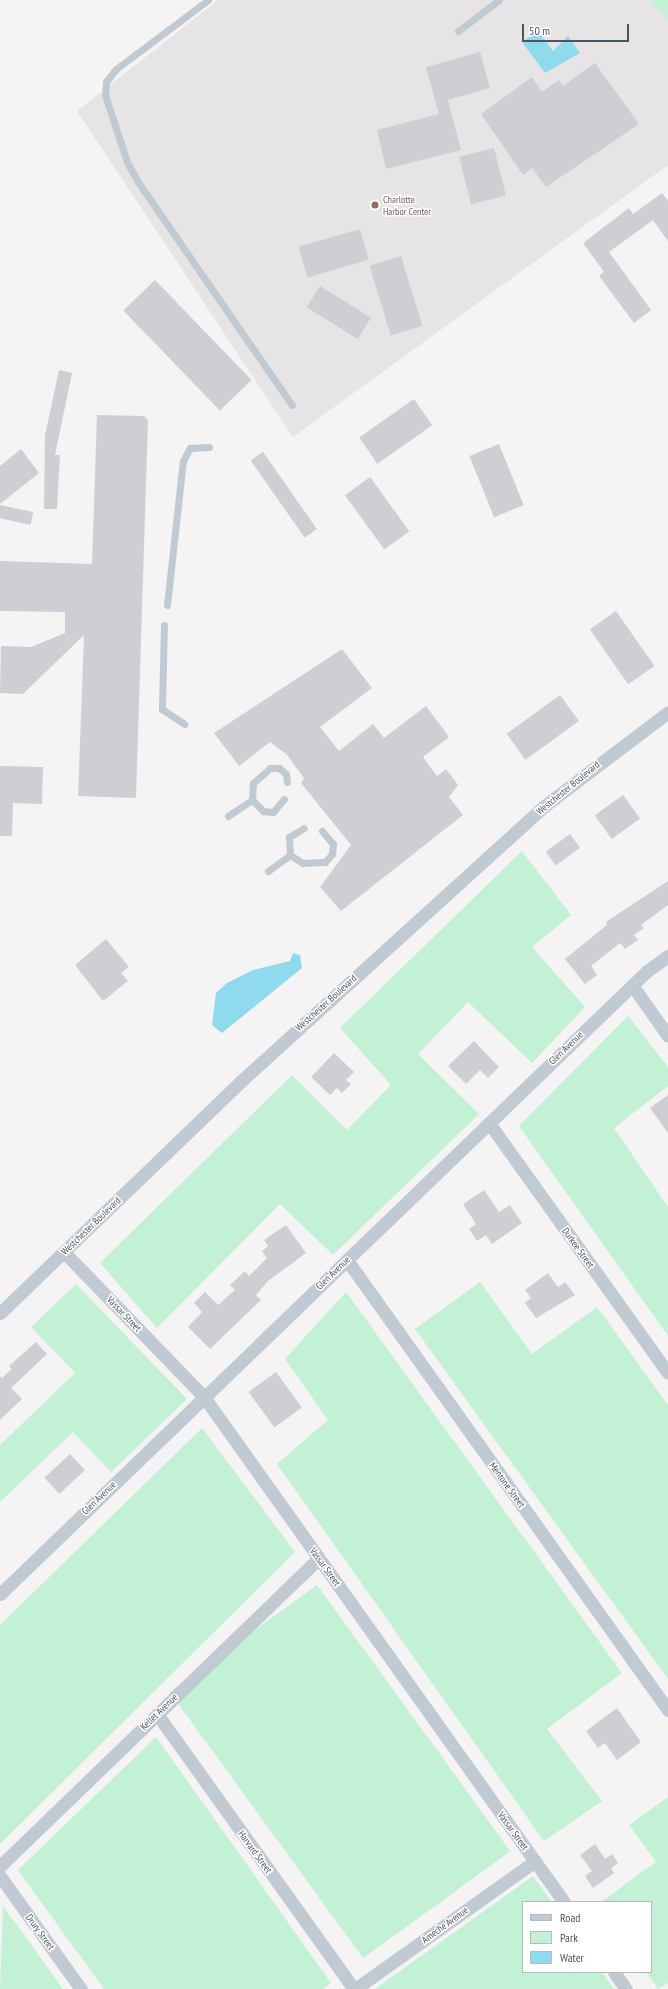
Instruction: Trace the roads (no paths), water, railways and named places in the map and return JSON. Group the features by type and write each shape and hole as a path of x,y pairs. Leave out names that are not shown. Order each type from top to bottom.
{"street":[{"name":"Westchester Boulevard","path":"0,1313 241,1081 543,807 668,712"},
{"name":"Glen Avenue","path":"0,1594 632,985 668,956"},
{"path":"632,985 668,1036"},
{"name":"Durkee Street","path":"489,1123 668,1374"},
{"name":"Vassar Street","path":"64,1252 204,1397 563,1901"},
{"name":"Mentone Street","path":"346,1260 668,1710"},
{"name":"Kellet Avenue","path":"0,1866 319,1558"},
{"name":"Harvard Street","path":"157,1714 354,1989"},
{"name":"Ameche Avenue","path":"354,1989 535,1861"},
{"name":"Drury Street","path":"0,1876 81,1989"},
{"path":"615,1973 626,1989"}],"lane":[{"path":"208,0 116,69 106,82 105,95 119,137 138,182 292,405"},
{"path":"458,31 499,0"},
{"path":"166,605 183,461 190,448 209,447"},
{"path":"164,625 162,709 184,724"},
{"path":"284,799 273,812 263,811 252,800 253,783 270,768 279,768 286,774 287,782"},
{"path":"228,816 252,800"},
{"path":"290,855 289,837 304,828"},
{"path":"290,855 303,863 325,862 332,854 333,844 322,831"},
{"path":"268,871 290,855"}],"water":[{"path":"538,31 553,51 568,36 580,53 545,73 522,42"},
{"path":"293,953 300,955 302,968 222,1033 212,1025 216,993 227,983 253,970 290,961"}],"place":[{"name":"Charlotte Harbor Center","path":"375,205"}]}
